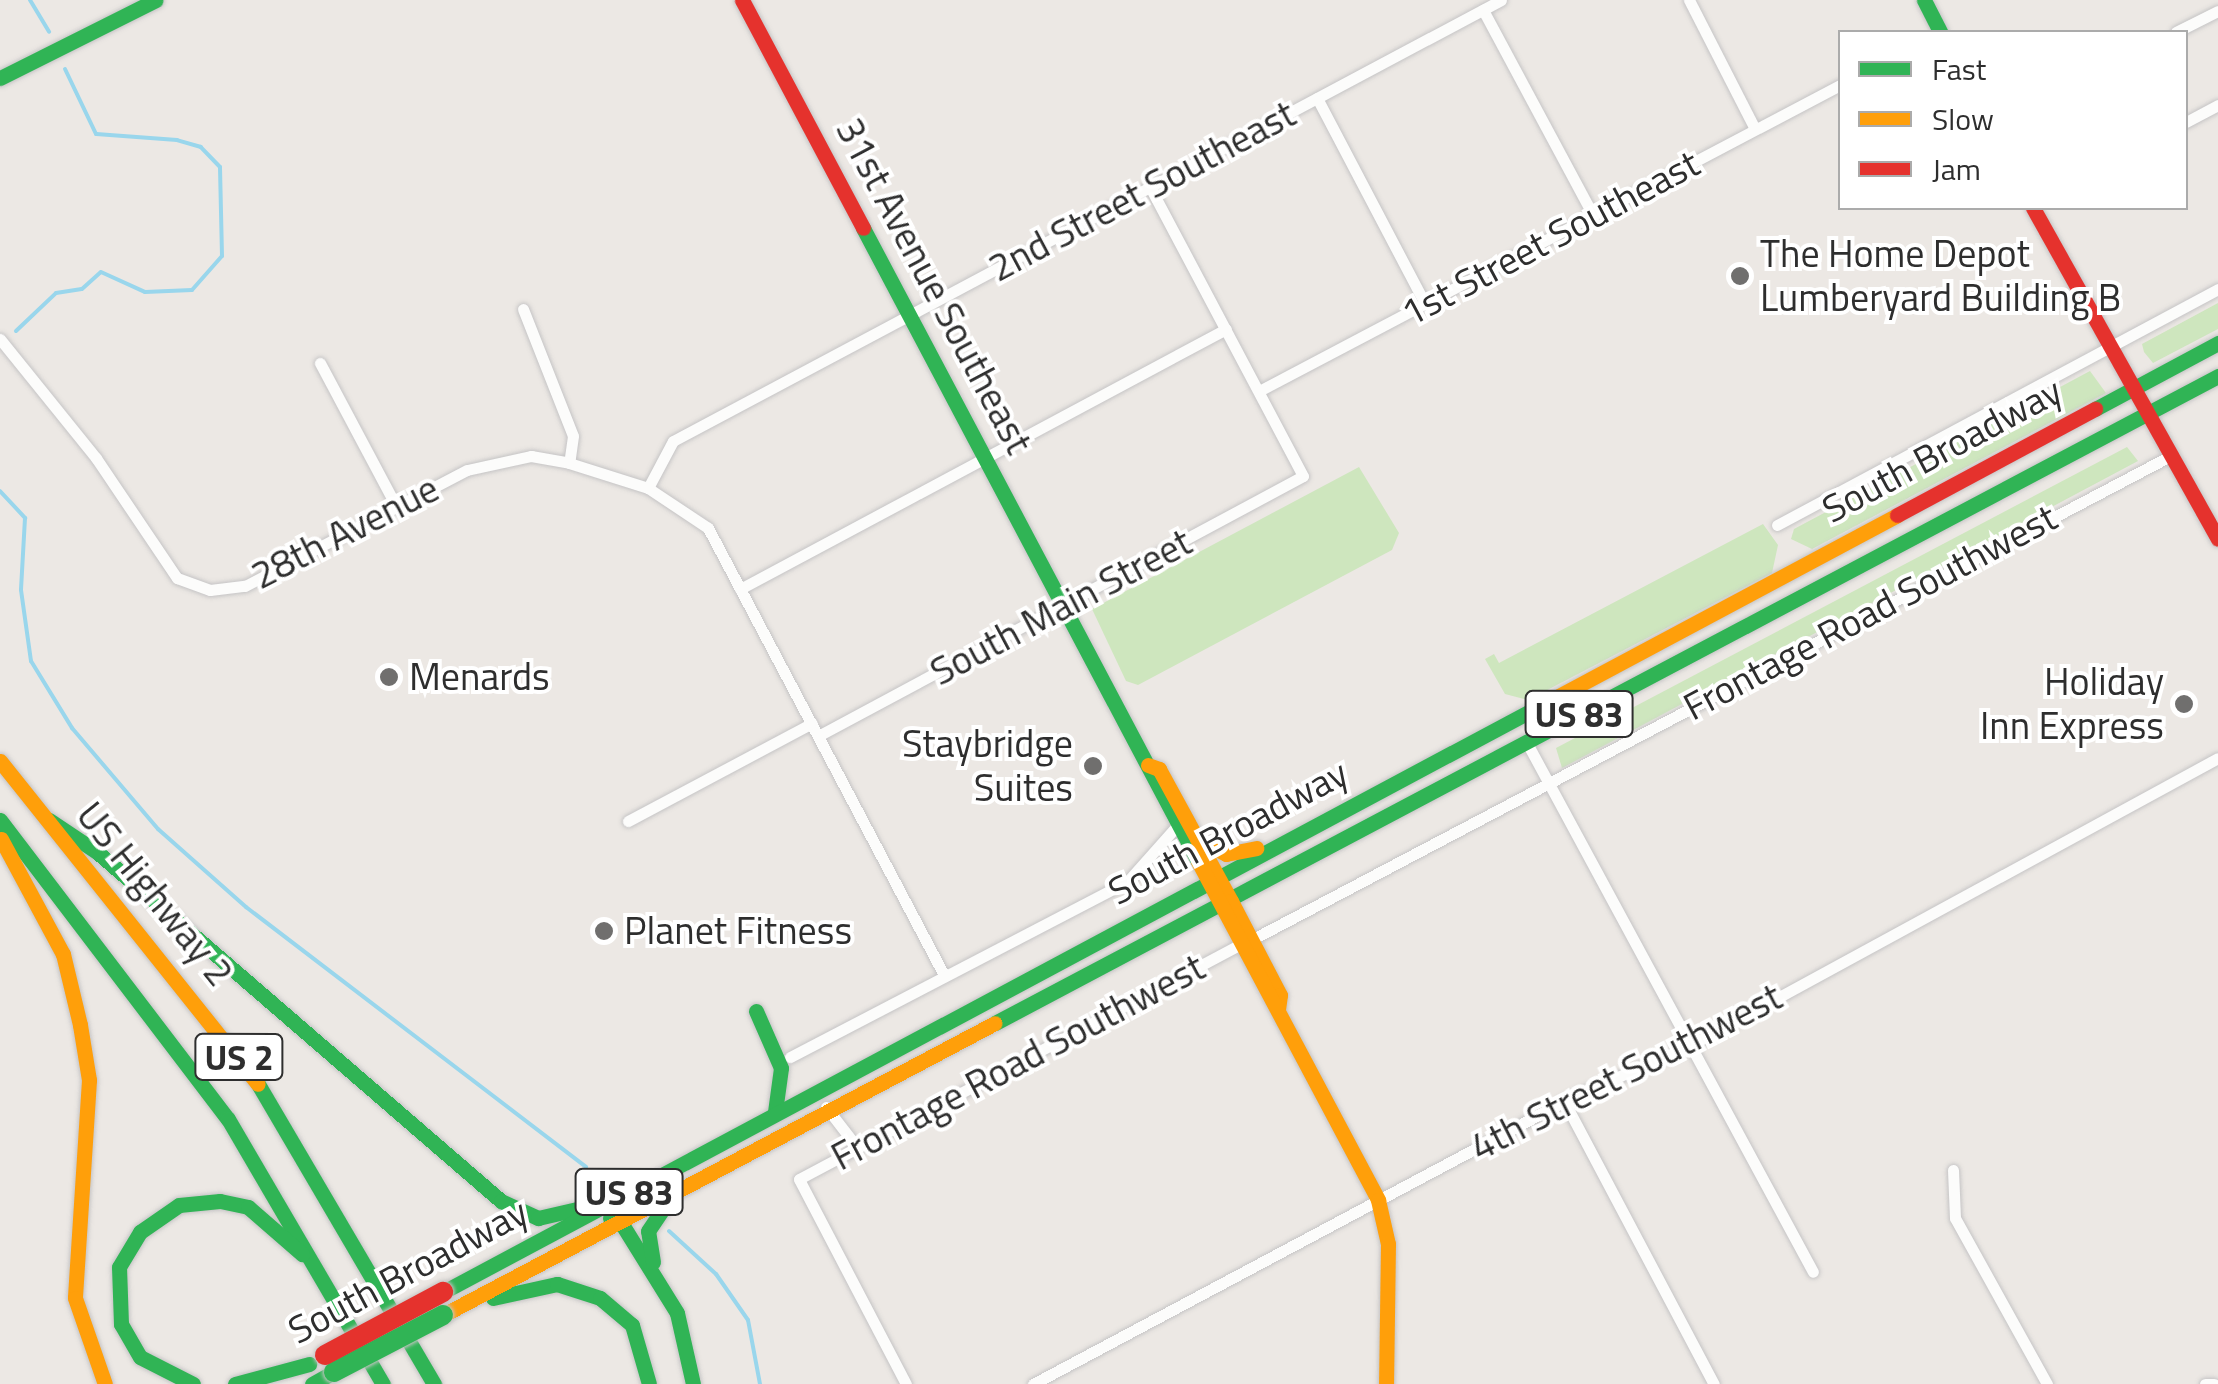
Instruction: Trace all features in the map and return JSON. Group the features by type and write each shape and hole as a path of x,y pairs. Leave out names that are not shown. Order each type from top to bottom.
{"main road":[{"path":"0,78 156,0"},
{"name":"31st Avenue Southeast","path":"742,0 1148,765"},
{"path":"1924,0 1939,30"},
{"path":"2034,210 2136,386 2218,539"},
{"name":"South Broadway","path":"270,1384 320,1369 831,1114 1057,993 1218,893 1308,829 2218,343"},
{"name":"South Broadway","path":"445,1306 570,1224 814,1090 1218,893 1315,854 2218,376"},
{"path":"1631,685 1690,642 1793,590 1802,581 1797,568"},
{"path":"1527,743 1530,728 1622,679 1691,625"},
{"path":"1315,854 1506,744 1507,722"},
{"name":"US Highway 2","path":"0,761 259,1085 434,1384"},
{"path":"1148,765 1175,828 1218,893 1378,1200 1388,1244 1386,1384"},
{"path":"1148,765 1159,769 1197,839 1218,893"},
{"path":"1218,893 1400,780"},
{"name":"US Highway 2","path":"0,820 206,1086 346,1311 383,1384"},
{"path":"49,820 518,1212 538,1218 572,1212 767,1117 782,1068 756,1011"},
{"path":"1197,839 1242,854 1308,829"},
{"path":"0,838 63,954 80,1025 88,1080 75,1298 106,1384"},
{"path":"656,1273 648,1231 674,1193"},
{"path":"193,1384 140,1357 117,1308 123,1258 164,1212 194,1201 248,1207 283,1232 346,1311"},
{"path":"570,1224 620,1221 656,1273 690,1342 693,1384"},
{"path":"445,1306 542,1286 586,1292 632,1325 648,1384"},
{"path":"415,1347 444,1384"},
{"path":"234,1384 320,1369"}],"street":[{"name":"2nd Street Southeast","path":"648,488 673,441 1500,0"},
{"path":"1689,0 1755,128"},
{"path":"1482,10 1592,215"},
{"path":"2180,30 2218,10"},
{"name":"1st Street Southeast","path":"1259,391 1838,86"},
{"path":"1317,98 1425,304"},
{"path":"2188,121 2218,105"},
{"path":"1150,187 1259,391"},
{"path":"1777,525 2218,289"},
{"path":"522,309 573,436 569,463"},
{"path":"740,589 1226,329"},
{"name":"28th Avenue","path":"0,339 96,458 176,578 210,590 245,586 396,506 503,458 569,463 648,488 708,528 944,975"},
{"path":"320,362 396,506"},
{"name":"South Main Street","path":"628,821 1064,606 1304,476 1259,391"},
{"name":"Frontage Road Southwest","path":"906,1384 798,1179 2172,455"},
{"path":"1527,743 1552,782 1689,1046 1813,1272"},
{"name":"4th Street Southwest","path":"1033,1384 1564,1101 1689,1046 2218,758"},
{"path":"790,1057 1128,881 1175,828"},
{"path":"814,1090 857,1146"},
{"path":"1564,1101 1714,1384"},
{"path":"1953,1170 1955,1218 2047,1384"}],"green space":[{"path":"2218,303 2218,329 2153,363 2144,352 2142,344"},
{"path":"2090,371 2106,393 1812,549 1791,539 1794,529"},
{"path":"2127,447 2138,461 1562,768 1556,748"},
{"path":"1359,467 1399,533 1392,550 1138,685 1126,681 1092,609"},
{"path":"1763,524 1778,545 1772,573 1528,700 1505,694 1485,659 1494,654 1499,663"}],"waterway":[{"path":"30,0 49,32"},
{"path":"16,331 56,293 82,289 101,272 145,292 192,290 222,256 220,167 201,147 177,140 96,134 65,69"},
{"path":"0,491 25,518 21,590 31,661 72,728 158,829 246,907 586,1167"},
{"path":"669,1231 716,1274 748,1320 760,1384"}],"traffic: fast":[{"path":"0,78 156,0"},
{"path":"1924,0 1939,30"},
{"path":"863,228 1198,861"},
{"path":"2095,409 2218,343"},
{"path":"995,1023 2218,376"},
{"path":"443,1292 1551,700"},
{"path":"0,820 228,1119 383,1384"},
{"path":"49,820 97,852 501,1201 538,1218 577,1209"},
{"path":"756,1011 781,1068 775,1112"},
{"path":"258,1084 434,1384"},
{"path":"653,1262 648,1231 670,1198"},
{"path":"193,1384 140,1357 121,1324 119,1267 140,1232 179,1205 220,1201 248,1207 302,1254"},
{"path":"610,1218 620,1221 677,1313 693,1384"},
{"path":"493,1298 557,1284 600,1298 632,1325 649,1384"},
{"path":"334,1372 443,1315"},
{"path":"235,1384 309,1364"},
{"path":"312,1384 334,1372"}],"traffic: slow":[{"path":"1551,700 1897,515"},
{"path":"0,761 258,1084"},
{"path":"1148,765 1159,769 1231,901 1280,995 1278,1010"},
{"path":"1,839 63,954 80,1025 89,1080 75,1298 105,1384"},
{"path":"1197,839 1226,854 1256,848"},
{"path":"1198,861 1378,1200 1388,1244 1386,1384"},
{"path":"443,1315 995,1023"}],"traffic: jam":[{"path":"742,0 863,228"},
{"path":"2034,210 2218,539"},
{"path":"1897,515 2095,409"},
{"path":"325,1355 443,1292"}],"place":[{"name":"The Home Depot Lumberyard Building B","path":"1740,276"},
{"name":"Menards","path":"389,677"},
{"name":"Holiday Inn Express","path":"2184,704"},
{"name":"Staybridge Suites","path":"1093,766"},
{"name":"Planet Fitness","path":"604,931"}]}
